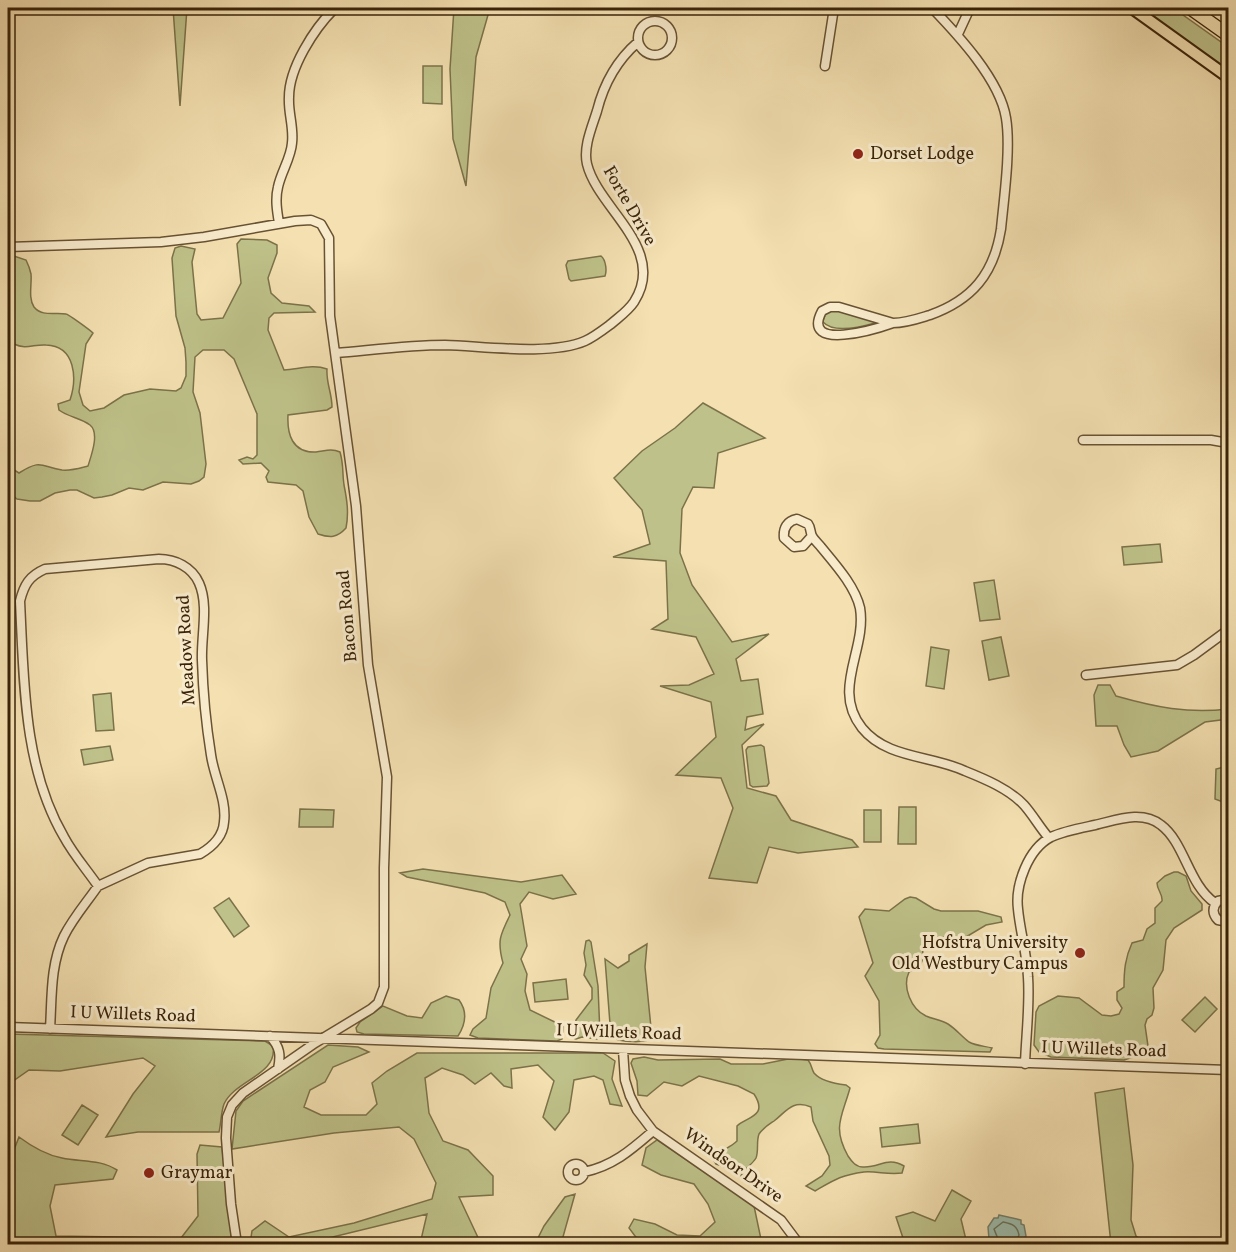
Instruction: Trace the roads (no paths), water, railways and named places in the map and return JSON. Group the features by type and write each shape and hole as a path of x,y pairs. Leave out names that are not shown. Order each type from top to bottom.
{"highway":[{"path":"1190,8 1228,35"}],"main road":[{"path":"1132,8 1228,76"}],"street":[{"path":"825,66 834,8"},
{"path":"893,323 839,307 825,308 819,320 823,331 836,336 862,333 893,323 918,319 943,310 964,297 982,281 999,242 1008,136 1006,117 995,89 958,34 932,8"},
{"path":"958,34 970,8"},
{"path":"279,223 276,200 278,185 292,146 293,128 289,99 291,82 317,29 334,9"},
{"name":"Forte Drive","path":"336,353 443,345 553,349 586,341 625,313 641,287 641,255 634,240 590,172 586,155 600,97 609,76 624,54 638,42 642,27 652,21 663,23 668,27 672,36 671,46 664,54 659,55 648,54 638,42"},
{"name":"Bacon Road","path":"8,247 161,242 311,220 321,224 326,231 329,243 330,316 336,353 339,396 356,506 368,665 387,777 385,956 382,995 371,1009 243,1093 232,1105 227,1117 226,1138 237,1245"},
{"path":"1083,440 1211,440 1228,443"},
{"path":"812,536 849,584 859,607 860,628 850,669 848,691 852,709 861,727 874,740 889,749 953,766 1009,793 1025,807 1049,838"},
{"name":"Meadow Road","path":"51,1029 54,972 58,951 70,925 98,886 148,863 200,854 218,838 224,822 224,808 211,757 203,693 201,586 196,576 186,567 168,559 45,570 29,579 21,597 25,687 37,771 45,797 63,837 98,886"},
{"path":"1086,675 1177,665 1194,656 1228,630"},
{"path":"1025,1064 1028,977 1018,892 1020,880 1028,862 1049,838 1074,829 1132,817 1151,819 1170,834 1201,890 1215,903"},
{"path":"1228,899 1220,899 1215,903 1213,912 1221,922 1228,922"},
{"name":"I U Willets Road","path":"8,1027 1228,1070"},
{"path":"270,1036 277,1043 280,1051 278,1069"},
{"name":"Windsor Drive","path":"623,1050 625,1080 630,1096 653,1131 781,1220 799,1245"},
{"path":"584,1172 602,1168 619,1159 653,1131"}],"water":[{"path":"999,1215 1021,1220 1026,1236 1020,1244 992,1244 993,1240 989,1239 988,1227"}],"place":[{"name":"Dorset Lodge","path":"858,154"},
{"name":"Hofstra University Old Westbury Campus","path":"1080,953"},
{"name":"Graymar","path":"149,1173"}]}
